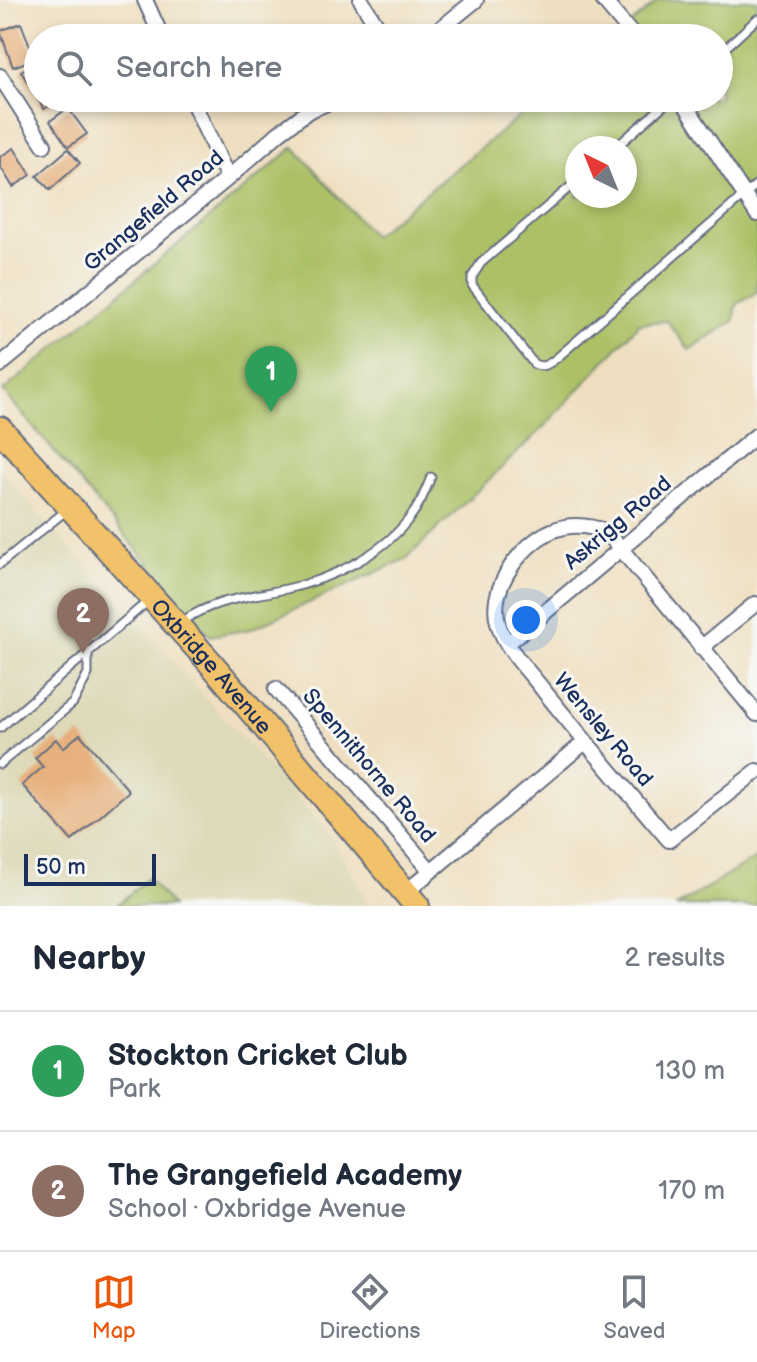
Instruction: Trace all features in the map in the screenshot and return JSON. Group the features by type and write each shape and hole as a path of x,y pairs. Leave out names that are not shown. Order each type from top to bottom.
{"main road":[{"name":"Oxbridge Avenue","path":"0,429 176,625 411,899"}],"street":[{"path":"145,0 156,24"},
{"path":"361,0 376,24"},
{"path":"446,24 476,0"},
{"path":"603,0 623,24"},
{"path":"0,76 44,145"},
{"path":"197,112 228,178"},
{"name":"Grangefield Road","path":"0,365 307,112"},
{"path":"690,112 757,214"},
{"name":"Askrigg Road","path":"507,644 757,435"},
{"path":"507,644 498,625 496,603 512,561 533,542 559,527 586,524 607,532 757,714"},
{"path":"701,648 755,604"},
{"name":"Wensley Road","path":"507,644 669,840 757,771"},
{"name":"Spennithorne Road","path":"276,689 430,870"},
{"path":"411,899 430,870 585,742"}],"lane":[{"path":"733,41 757,19"},
{"path":"629,136 656,112"},
{"path":"565,191 481,263 472,277 472,285 538,366 558,357 757,184"},
{"path":"176,625 211,604 291,588 363,558 394,536 409,519 431,477"},
{"path":"0,564 70,508"},
{"path":"0,728 152,598"},
{"path":"0,764 73,703 88,674 88,652"}],"shaded area":[{"path":"0,471 331,836 370,906 0,906"}],"green space":[{"path":"659,0 757,0 757,293 737,304 734,321 689,350 667,321 640,323 539,432 406,559 251,629 210,636 3,391 294,147 373,236 525,112 733,112 733,24 631,24"},
{"path":"757,857 757,906 677,906"},
{"path":"148,878 172,906 116,906"}],"building":[{"path":"21,23 24,31 24,63 13,67 0,31"},
{"path":"62,112 71,112 87,134 68,147 50,121"},
{"path":"14,148 31,175 13,187 0,166 0,157"},
{"path":"68,149 80,163 50,190 37,176"},
{"path":"80,734 129,791 72,841 22,785 43,767 35,758 56,739 63,748"}],"place":[{"name":"Stockton Cricket Club","path":"271,412"},
{"name":"The Grangefield Academy","path":"83,654"}]}
